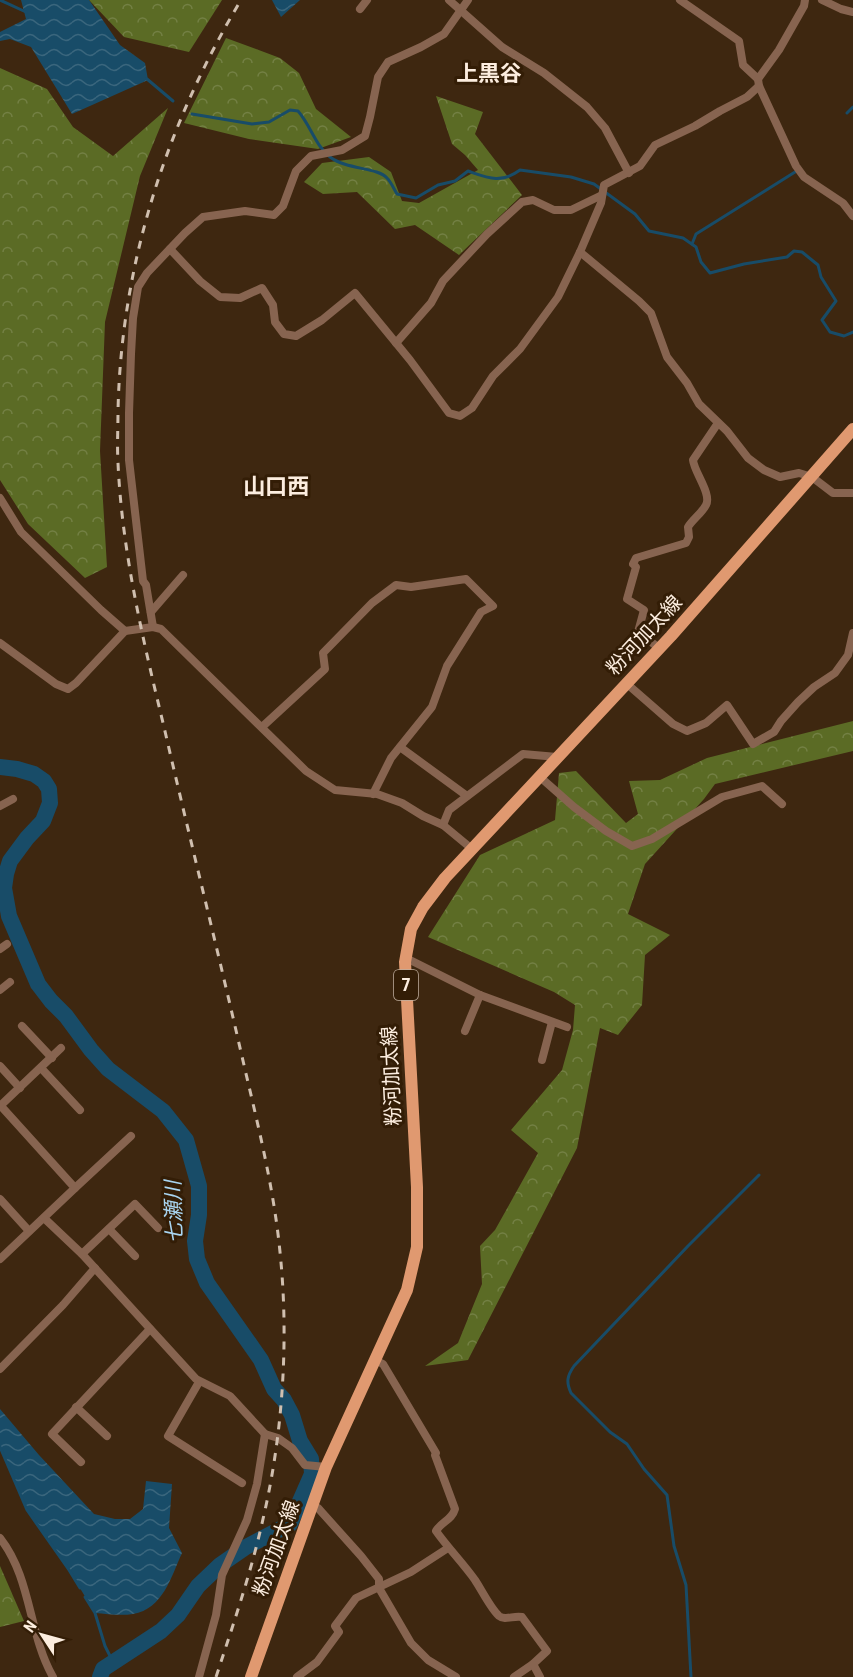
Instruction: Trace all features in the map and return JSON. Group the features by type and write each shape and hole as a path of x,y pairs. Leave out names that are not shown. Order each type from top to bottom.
{"main road":[{"name":"粉河加太線","path":"251,1677 326,1467 406,1290 417,1247 417,1187 405,962 411,929 423,907 445,879 659,648 853,429"}],"street":[{"path":"360,9 367,0"},
{"path":"449,0 502,47 544,73 587,107 605,128 629,173"},
{"path":"153,627 137,543 139,539 129,460 131,354 138,287 147,273 203,218 245,211 274,215 283,206 296,171 311,156 342,150 365,135 378,77 388,62 444,34 468,0"},
{"path":"680,0 739,41 743,65 758,83 796,166 804,177 843,203 853,216"},
{"path":"170,249 200,281 220,297 240,298 262,288 273,305 275,322 284,334 296,336 322,320 355,293 449,413 460,416 471,408 493,376 520,349 558,297 601,203 604,185 640,166 655,145 747,97 779,50 806,0"},
{"path":"822,0 853,12"},
{"path":"396,343 431,303 443,280 487,234 522,202 533,200 554,210 571,210 602,195"},
{"path":"580,252 651,313 667,357 687,383 699,404 727,430 748,458 764,470 780,477 799,473 812,477 833,493 853,493"},
{"path":"659,648 638,632 644,610 627,599 636,567 633,564 636,558 686,543 689,537 688,527 709,500 693,460 718,423"},
{"path":"0,498 21,532 125,631"},
{"path":"151,612 183,575"},
{"path":"262,727 325,669 323,653 372,603 396,585 411,587 466,579 493,606 481,612 447,666 432,707 391,758 373,794"},
{"path":"0,643 56,684 68,689 125,631 153,627 161,629 306,771 335,790 373,794 402,803 443,825 472,849"},
{"path":"626,683 673,724 687,731 706,723 727,705 753,744 774,732 798,702 814,687 835,674 848,655 853,633"},
{"path":"400,747 467,796"},
{"path":"443,825 449,810 523,754 557,757"},
{"path":"540,777 606,831 632,846 652,839 722,797 762,786 782,804"},
{"path":"0,806 13,799"},
{"path":"406,958 480,995 567,1027"},
{"path":"0,990 10,982"},
{"path":"465,1031 480,995"},
{"path":"542,1060 552,1022"},
{"path":"22,1026 52,1058"},
{"path":"61,1048 0,1105 75,1188"},
{"path":"0,1066 20,1088"},
{"path":"41,1068 80,1110"},
{"path":"0,1259 131,1136"},
{"path":"0,1199 29,1231"},
{"path":"82,1254 135,1204 158,1228"},
{"path":"44,1218 82,1254 199,1382 230,1396 265,1434 278,1438 292,1448 305,1465 326,1467"},
{"path":"109,1228 135,1256"},
{"path":"0,1369 63,1305 95,1268"},
{"path":"81,1462 52,1434 150,1329"},
{"path":"375,1360 382,1364 436,1453 455,1509 453,1516 436,1531 475,1580 497,1614 501,1617 517,1616 525,1620 547,1651 514,1677"},
{"path":"199,1382 168,1436 242,1483"},
{"path":"76,1407 107,1436"},
{"path":"199,1677 216,1615 222,1575 247,1520 257,1484 265,1434"},
{"path":"312,1506 318,1508 379,1579 379,1588 411,1643 428,1660 456,1677"},
{"path":"0,1538 6,1545 26,1589 44,1657 53,1677"},
{"path":"297,1677 317,1662 339,1632 335,1626 356,1598 411,1572 448,1548"},
{"path":"533,1664 540,1677"}],"green space":[{"path":"89,0 222,0 189,52 124,37"},
{"path":"226,38 280,58 299,73 316,109 351,137 318,149 249,139 184,123"},
{"path":"0,68 47,89 73,127 113,156 168,108 140,176 105,322 100,451 107,567 85,578 28,524 0,480"},
{"path":"436,96 483,112 475,134 522,195 459,255 415,225 395,229 357,192 323,194 304,182 322,163 369,157 391,172 402,201 419,203 478,170 452,144"},
{"path":"853,721 853,751 715,784 645,864 628,914 670,935 645,955 642,1005 618,1035 600,1028 577,1148 468,1360 425,1366 458,1343 482,1284 480,1246 495,1230 538,1153 511,1130 562,1070 573,1030 575,1005 554,992 428,937 480,855 555,820 559,773 576,771 626,823 638,814 629,781 660,780 707,758"},
{"path":"0,1566 24,1621 0,1627"}],"water":[{"path":"21,0 89,0 120,45 145,63 148,80 72,114 31,47 10,39 0,41 0,32 26,19"},
{"path":"272,0 300,0 281,17"},
{"path":"0,1409 94,1514 115,1519 130,1519 143,1509 146,1481 172,1484 169,1528 182,1553 165,1591 152,1606 133,1614 95,1613 69,1570 27,1510 0,1447"}],"waterway":[{"path":"0,0 26,12"},
{"path":"147,79 173,101"},
{"path":"847,113 853,107"},
{"path":"192,114 252,124 269,122 290,110 298,111 320,147 330,157 345,164 382,174 397,194 416,198 438,185 455,181 468,171 500,178 520,170 571,177 594,184 635,214 649,231 683,238 696,247 701,262 710,273 744,264 787,257 794,251 802,252 818,265 821,277 836,301 822,320 830,332 844,336 853,332"},
{"path":"692,244 696,234 795,172"},
{"name":"七瀬川","path":"0,767 34,774 44,781 49,789 50,803 43,821 10,861 4,888 9,916 38,984 108,1069 163,1111 186,1140 199,1186 199,1215 195,1241 197,1259 207,1283 261,1360 274,1389 284,1400 292,1415 300,1441 311,1459 312,1474 290,1524 246,1547 220,1565 198,1586 178,1615 161,1631 103,1669 100,1677"},
{"path":"691,1677 686,1585 674,1546 667,1495 644,1469 627,1444 610,1432 571,1393 568,1379 574,1366 759,1175"},
{"path":"0,1447 27,1510 80,1588"},
{"path":"85,1597 95,1613 105,1646 113,1662"}],"railway":[{"path":"216,1677 253,1559 270,1487 280,1420 284,1352 283,1285 273,1198 262,1145 135,596 120,496 118,411 121,357 128,303 138,250 152,198 191,96 241,0"}],"district":[{"name":"上黒谷","path":"489,73"},
{"name":"山口西","path":"276,486"}]}
